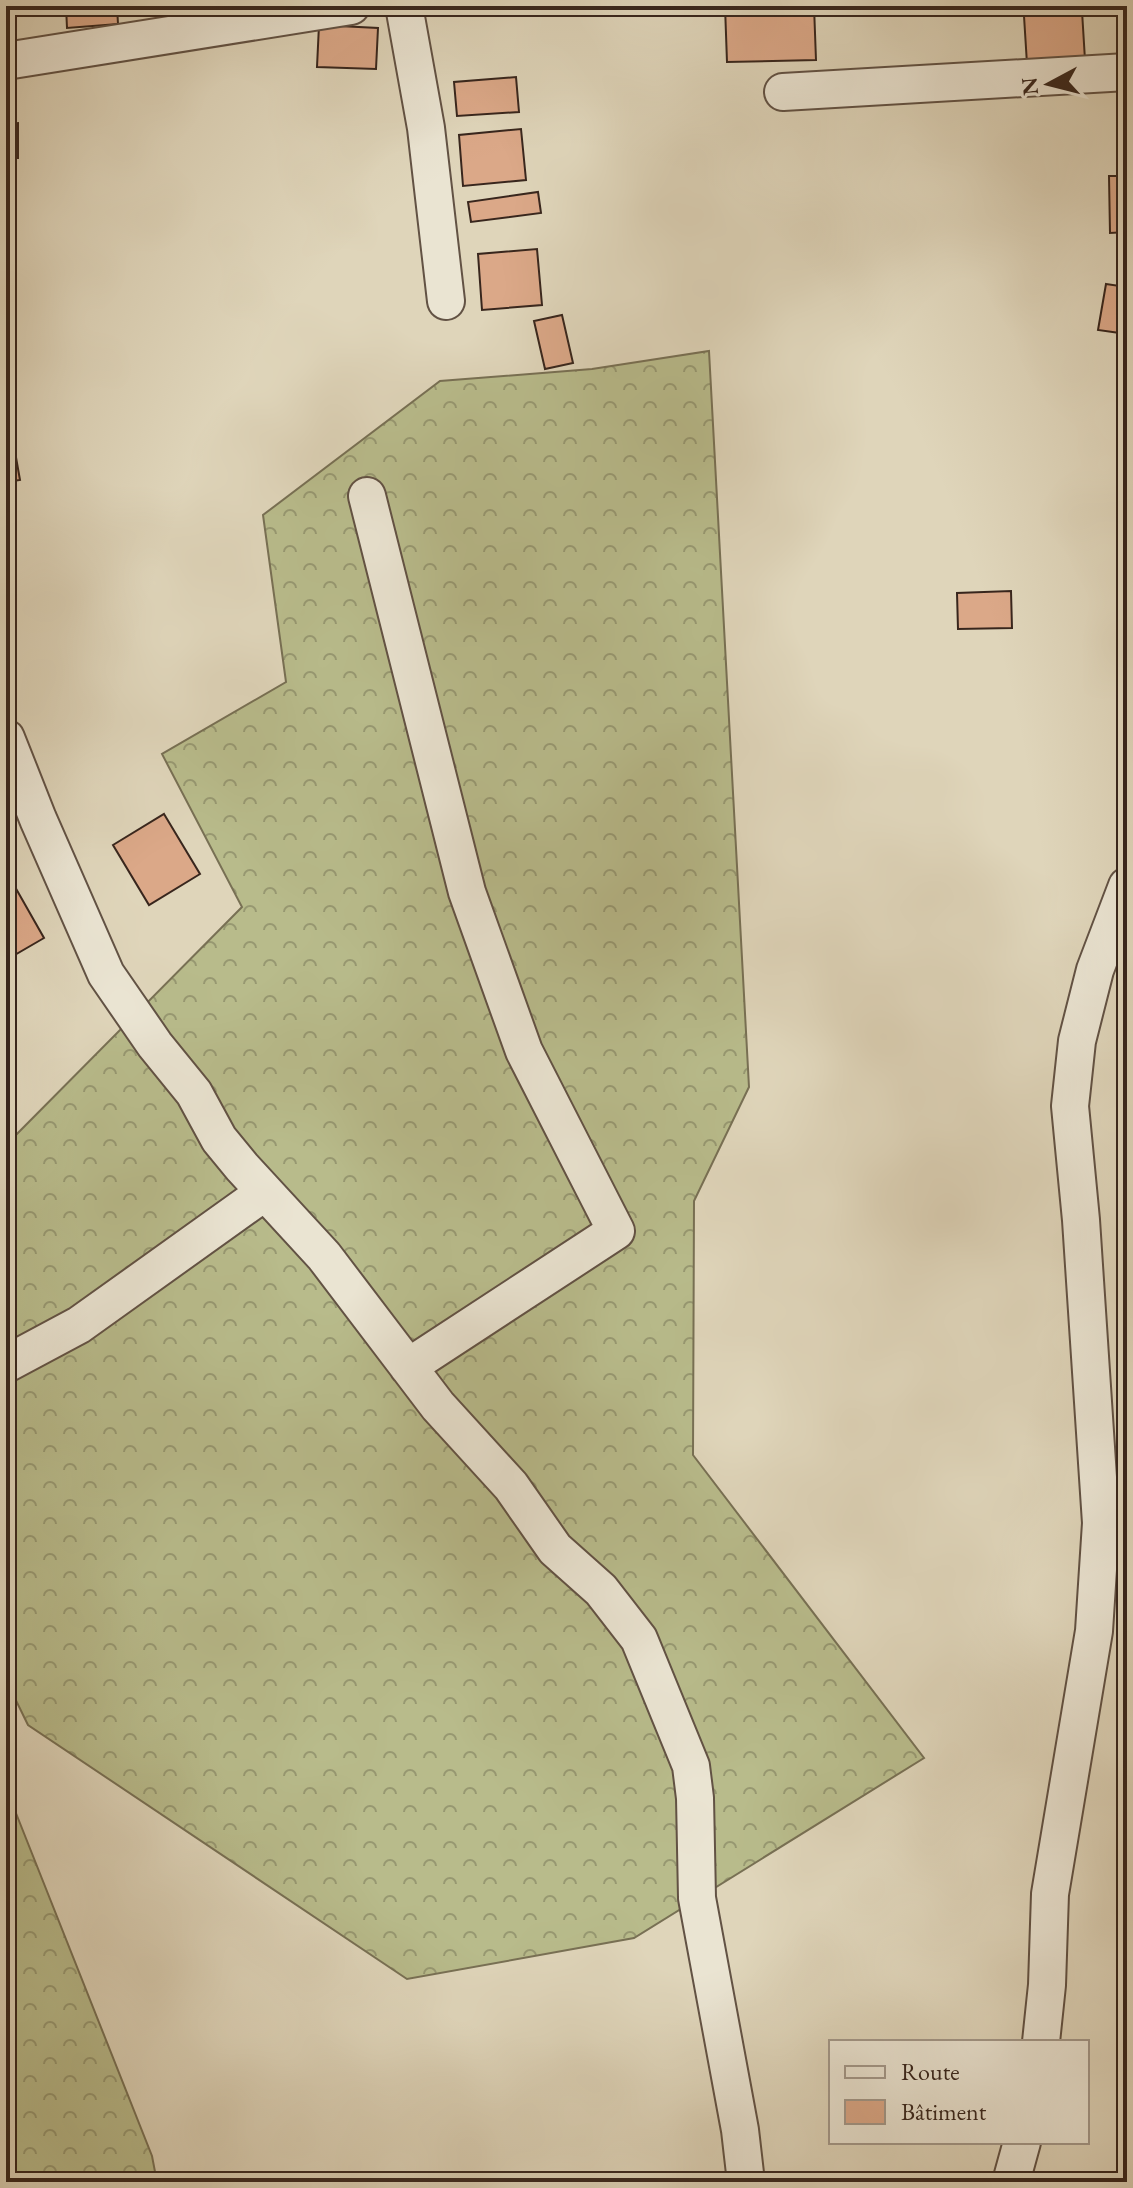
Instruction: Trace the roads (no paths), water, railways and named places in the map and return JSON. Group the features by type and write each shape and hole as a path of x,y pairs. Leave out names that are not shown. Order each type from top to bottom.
{"street":[{"path":"6,61 351,6"},
{"path":"404,6 426,128 446,301"},
{"path":"783,92 1127,72"},
{"path":"367,496 467,892 524,1051 616,1231 408,1367"},
{"path":"6,738 106,974 155,1045 194,1093 219,1139 324,1256 438,1406 511,1486 555,1549 601,1590 639,1639 691,1766 695,1798 697,1898 740,2130 746,2182"},
{"path":"1041,2040 1047,1985 1050,1894 1094,1631 1101,1523 1081,1220 1070,1106 1077,1041 1095,970 1127,886"},
{"path":"6,1364 79,1325 265,1192"},
{"path":"1011,2182 1021,2144"}]}
